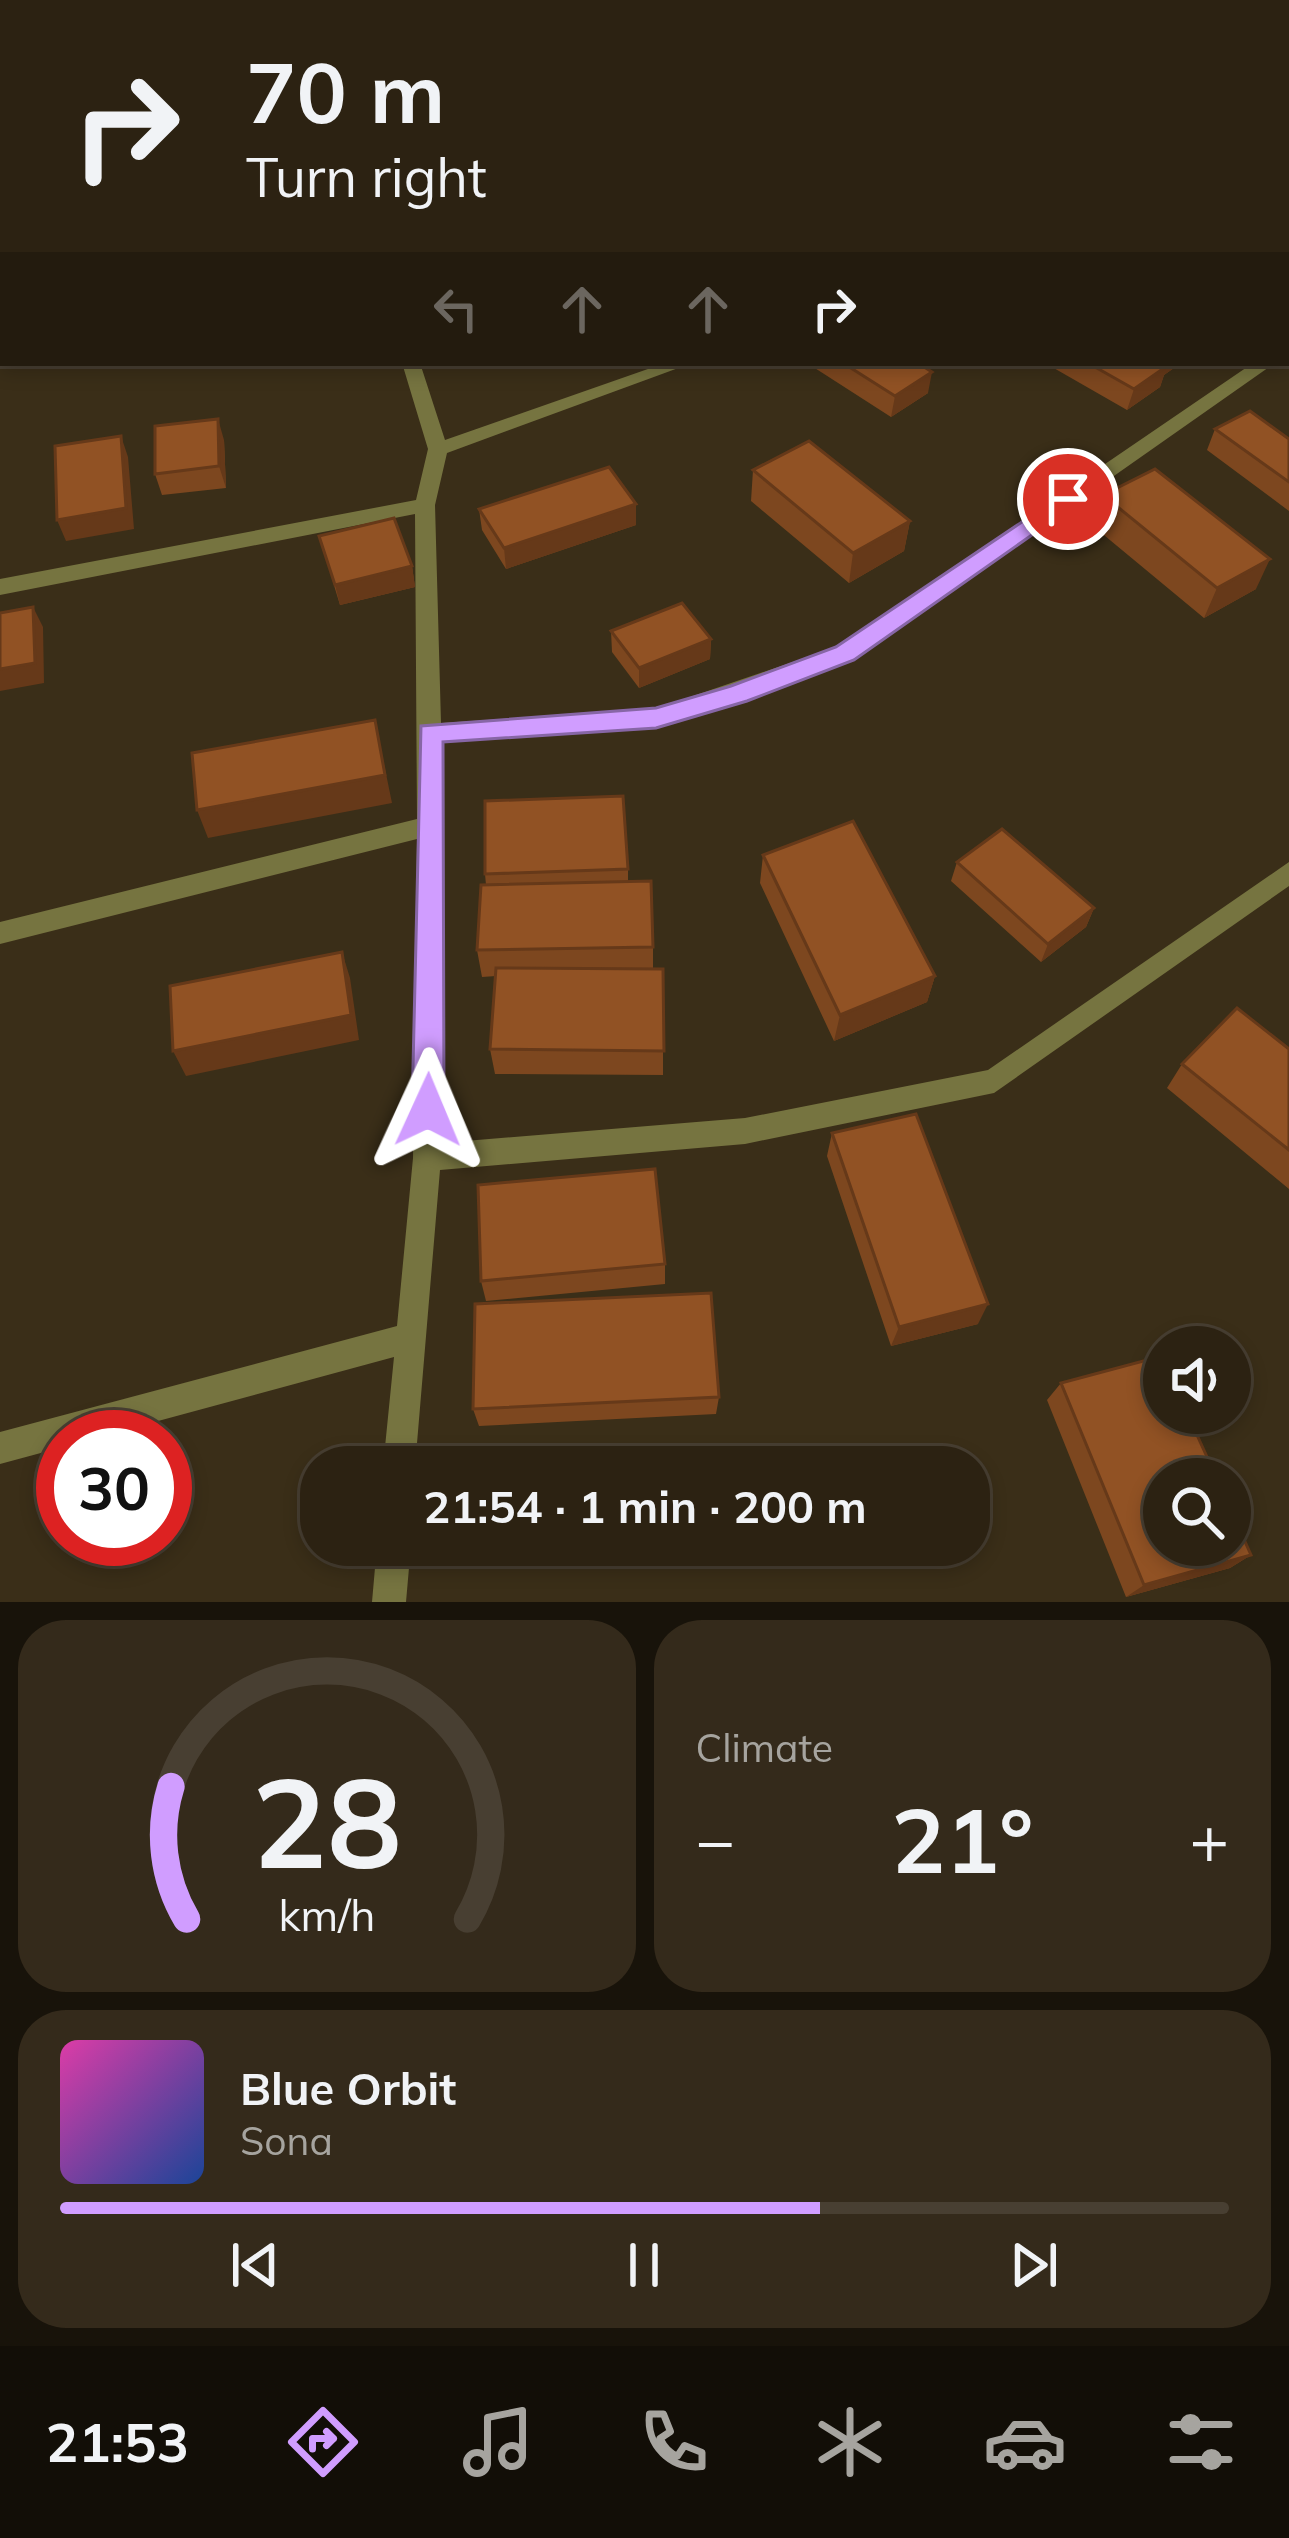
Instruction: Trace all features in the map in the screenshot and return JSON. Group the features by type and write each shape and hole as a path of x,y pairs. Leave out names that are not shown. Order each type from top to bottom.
{"street":[{"path":"401,1446 427,1158 430,733 425,506 438,449 412,366"},
{"path":"438,449 674,366"},
{"path":"430,733 656,718 845,653 1262,366"},
{"path":"0,586 425,506"},
{"path":"0,933 430,826"},
{"path":"427,1158 745,1131 994,1081 1289,872"},
{"path":"0,1448 409,1338"},
{"path":"389,1602 392,1566"}],"building":[{"path":"848,366 923,366 932,372 895,396"},
{"path":"1093,366 1167,366 1134,389"},
{"path":"1250,411 1289,439 1289,482 1215,429"},
{"path":"218,419 219,466 155,474 155,426"},
{"path":"121,436 126,508 57,520 55,446"},
{"path":"809,441 910,521 853,553 753,470"},
{"path":"609,467 636,504 504,548 479,509"},
{"path":"1155,469 1270,559 1217,588 1103,495"},
{"path":"394,518 412,566 335,585 319,536"},
{"path":"682,603 711,639 639,668 611,631"},
{"path":"33,607 35,663 0,669 0,613"},
{"path":"375,720 385,775 197,810 192,753"},
{"path":"623,796 628,869 485,874 485,801"},
{"path":"853,821 935,976 840,1015 763,855"},
{"path":"1002,829 1094,908 1048,944 957,862"},
{"path":"651,881 653,947 477,950 481,885"},
{"path":"342,952 351,1015 173,1051 170,986"},
{"path":"496,968 663,969 664,1051 490,1049"},
{"path":"1237,1008 1289,1049 1289,1150 1182,1064"},
{"path":"916,1114 988,1304 899,1327 832,1133"},
{"path":"655,1169 665,1264 481,1281 478,1185"},
{"path":"711,1293 719,1397 473,1409 475,1304"},
{"path":"1143,1361 1143,1434 1197,1434 1207,1458 1143,1458 1143,1566 1212,1566 1144,1585 1061,1383"}],"route":[{"path":"428,1110 430,733 656,718 737,694 845,653 1068,499"}]}
